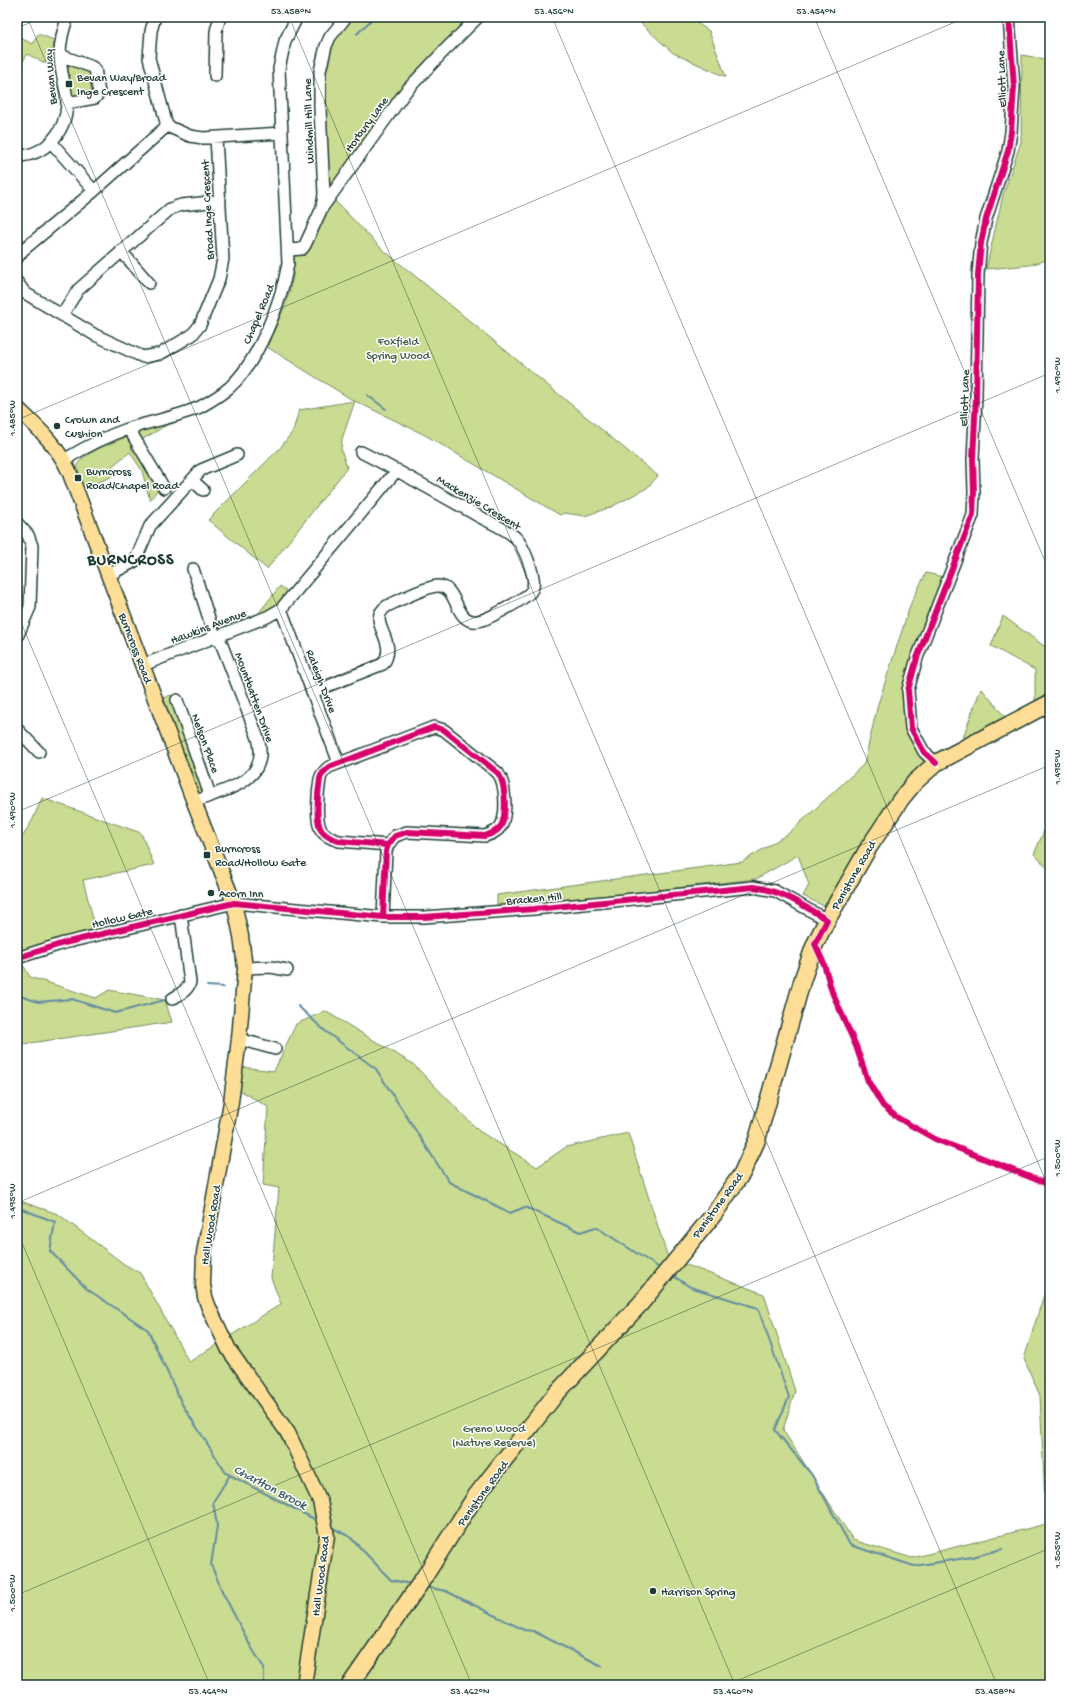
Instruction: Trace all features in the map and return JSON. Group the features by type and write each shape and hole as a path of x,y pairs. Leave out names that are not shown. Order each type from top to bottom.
{"highway":[{"name":"Penistone Road","path":"350,1685 421,1582 475,1497 556,1395 641,1302 714,1214 742,1173 757,1140 803,978 815,944 869,847 901,799 915,782 936,763 1050,703"}],"main road":[{"name":"Burncross Road","path":"17,408 46,436 64,460 109,575 194,802 234,902"},
{"name":"Hall Wood Road","path":"234,902 245,968 239,1039 231,1102 204,1253 204,1284 209,1308 229,1350 288,1433 320,1500 327,1536 304,1685"}],"street":[{"name":"Bevan Way","path":"17,156 32,154 51,142 64,123 67,103 60,55 61,41 68,17"},
{"path":"155,17 151,30 149,58 167,126"},
{"path":"218,71 216,31 220,17"},
{"name":"Windmill Hill Lane","path":"322,208 324,194 320,108 320,70 326,46 330,37 346,17"},
{"name":"Horbury Lane","path":"289,250 302,248 305,245 322,208 406,91 478,17"},
{"name":"Elliott Lane","path":"936,763 924,752 911,728 908,690 917,658 973,515 978,274 981,243 986,219 1008,151 1011,132 1014,87 1009,17"},
{"name":"Chapel Road","path":"64,460 84,448 129,429 186,413 212,400 232,386 254,355 272,316 285,281 289,250 279,70 285,41 295,18"},
{"path":"60,55 92,66 95,70 99,93 95,98 67,103"},
{"path":"167,126 190,136 216,138 282,133"},
{"path":"17,258 23,250 94,191 167,126"},
{"name":"Broad Inge Crescent","path":"17,282 25,293 95,335 142,356 160,354 192,335 200,325 222,270 223,233 216,138"},
{"path":"51,142 94,191"},
{"path":"62,315 78,290 121,251 175,207 220,201"},
{"path":"121,251 149,283"},
{"path":"129,429 163,489"},
{"name":"Mackenzie Crescent","path":"312,692 383,664 389,649 379,620 382,609 387,606 428,588 438,586 448,590 463,616 467,619 479,621 521,600 531,592 533,588 534,582 524,549 514,536 397,470 361,452"},
{"path":"109,575 135,561 150,526 192,480 207,467 237,455"},
{"path":"281,609 397,470"},
{"path":"192,480 203,490"},
{"path":"17,523 28,534 32,546 30,607 17,637"},
{"name":"Mountbatten Drive","path":"193,569 217,636 244,700 261,748 257,766 247,780 239,785 194,802"},
{"name":"Hawkins Avenue","path":"143,666 267,617 281,609"},
{"name":"Raleigh Drive","path":"281,609 339,763"},
{"name":"Nelson Place","path":"177,700 210,795"},
{"path":"383,917 385,861 388,845 395,836 407,832 485,836 496,832 503,821 504,791 501,778 498,773 444,730 434,727 339,763 324,771 320,779 318,821 323,833 332,839 388,845"},
{"path":"17,729 39,752"},
{"name":"Bracken Hill","path":"234,902 383,917 424,917 534,909 753,888 775,891 827,920"},
{"name":"Hollow Gate","path":"17,958 64,943 234,902"},
{"path":"172,999 185,991 190,982 181,915"},
{"path":"245,968 271,967 287,970"},
{"path":"239,1039 275,1049"}],"green space":[{"path":"351,17 470,17 407,85 327,192 323,74 335,35"},
{"path":"634,17 688,17 709,31 726,77 673,53"},
{"path":"38,34 54,40 53,67 27,54 20,67 17,66 17,44 20,38 33,44"},
{"path":"1022,55 1050,60 1050,259 1030,265 986,269 1003,195 1021,142"},
{"path":"67,62 91,69 97,93 73,100"},
{"name":"Foxfield Spring Wood","path":"332,198 381,248 658,476 647,488 611,507 585,516 564,513 560,515 425,435 355,401 342,439 341,449 347,468 267,569 208,520 280,448 293,431 299,410 354,401 267,347 286,303 293,277 294,256 306,254"},
{"path":"170,423 140,441 136,432"},
{"path":"127,437 133,444 131,447 132,450 136,452 159,488 150,500 142,471 130,452 112,466 116,475 83,488 77,466 79,462 84,457 99,448"},
{"path":"926,573 944,577 904,691 907,733 927,762 886,805 824,906 803,896 809,885 798,855 756,879 497,908 497,895 742,862 789,833 864,764 878,704 911,603"},
{"path":"280,586 290,593 271,611 262,615 257,615"},
{"path":"1003,616 1044,646 1050,644 1050,696 1035,702 1035,670 991,646"},
{"path":"981,688 1006,718 962,740"},
{"path":"171,695 205,790 205,792 199,795 163,698"},
{"path":"42,798 141,833 154,865 83,880 96,930 17,956 17,846 32,821"},
{"path":"1050,817 1050,871 1034,854"},
{"path":"22,963 30,977 96,998 109,990 165,1000 172,1022 17,1045 17,965"},
{"name":"Greno Wood (Nature Reserve)","path":"325,1011 413,1064 479,1131 537,1167 566,1147 628,1133 668,1258 764,1294 795,1391 783,1430 853,1540 912,1558 1046,1524 1040,1396 1024,1359 1050,1275 1050,1685 17,1685 17,1200 58,1214 124,1264 140,1273 189,1362 281,1304 271,1278 279,1188 263,1185 268,1107 238,1089 242,1067 274,1071 296,1024"}],"waterway":[{"path":"357,34 374,17"},
{"path":"367,395 386,409"},
{"path":"207,986 223,987"},
{"path":"17,995 38,1002 72,999 115,1013 165,1000"},
{"path":"298,1006 325,1031 376,1069 449,1182 510,1213 525,1207 580,1232 596,1227 661,1269"},
{"name":"Charlton Brook","path":"17,1207 55,1222 50,1251 87,1289 148,1330 182,1404 226,1473 318,1521"},
{"path":"672,1275 690,1287 758,1308 789,1397 775,1430 812,1475 850,1545 914,1566 972,1557 1002,1549"},
{"path":"230,1475 213,1502 217,1526 211,1565 223,1593 250,1645 264,1668 264,1685"},
{"name":"Charlton Brook","path":"331,1527 350,1537 391,1580 411,1584"},
{"name":"Charlton Brook","path":"425,1587 446,1591 524,1630 533,1631 602,1666"}],"cycle path":[{"path":"936,763 924,752 911,728 908,690 917,658 973,515 978,274 981,243 986,219 1008,151 1011,132 1014,87 1009,17"},
{"path":"383,917 386,851 388,845 395,836 407,832 485,836 492,834 501,826 505,807 503,784 498,773 444,730 434,727 329,767 321,775 319,784 318,820 321,830 329,837 339,841 388,845"},
{"path":"17,958 64,943 234,903 383,917 424,917 534,909 753,887 773,891 792,899 827,920 815,944 824,964 832,992 856,1046 868,1081 883,1106 898,1118 935,1139 1050,1185"}],"place":[{"name":"Bevan Way/Broad Inge Crescent","path":"69,84"},
{"name":"Crown and Cushion","path":"57,426"},
{"name":"Burncross Road/Chapel Road","path":"78,478"},
{"name":"Burncross Road/Hollow Gate","path":"207,855"},
{"name":"Acorn Inn","path":"211,893"},
{"name":"Harrison Spring","path":"653,1591"}],"district":[{"name":"BURNCROSS","path":"131,558"}]}
